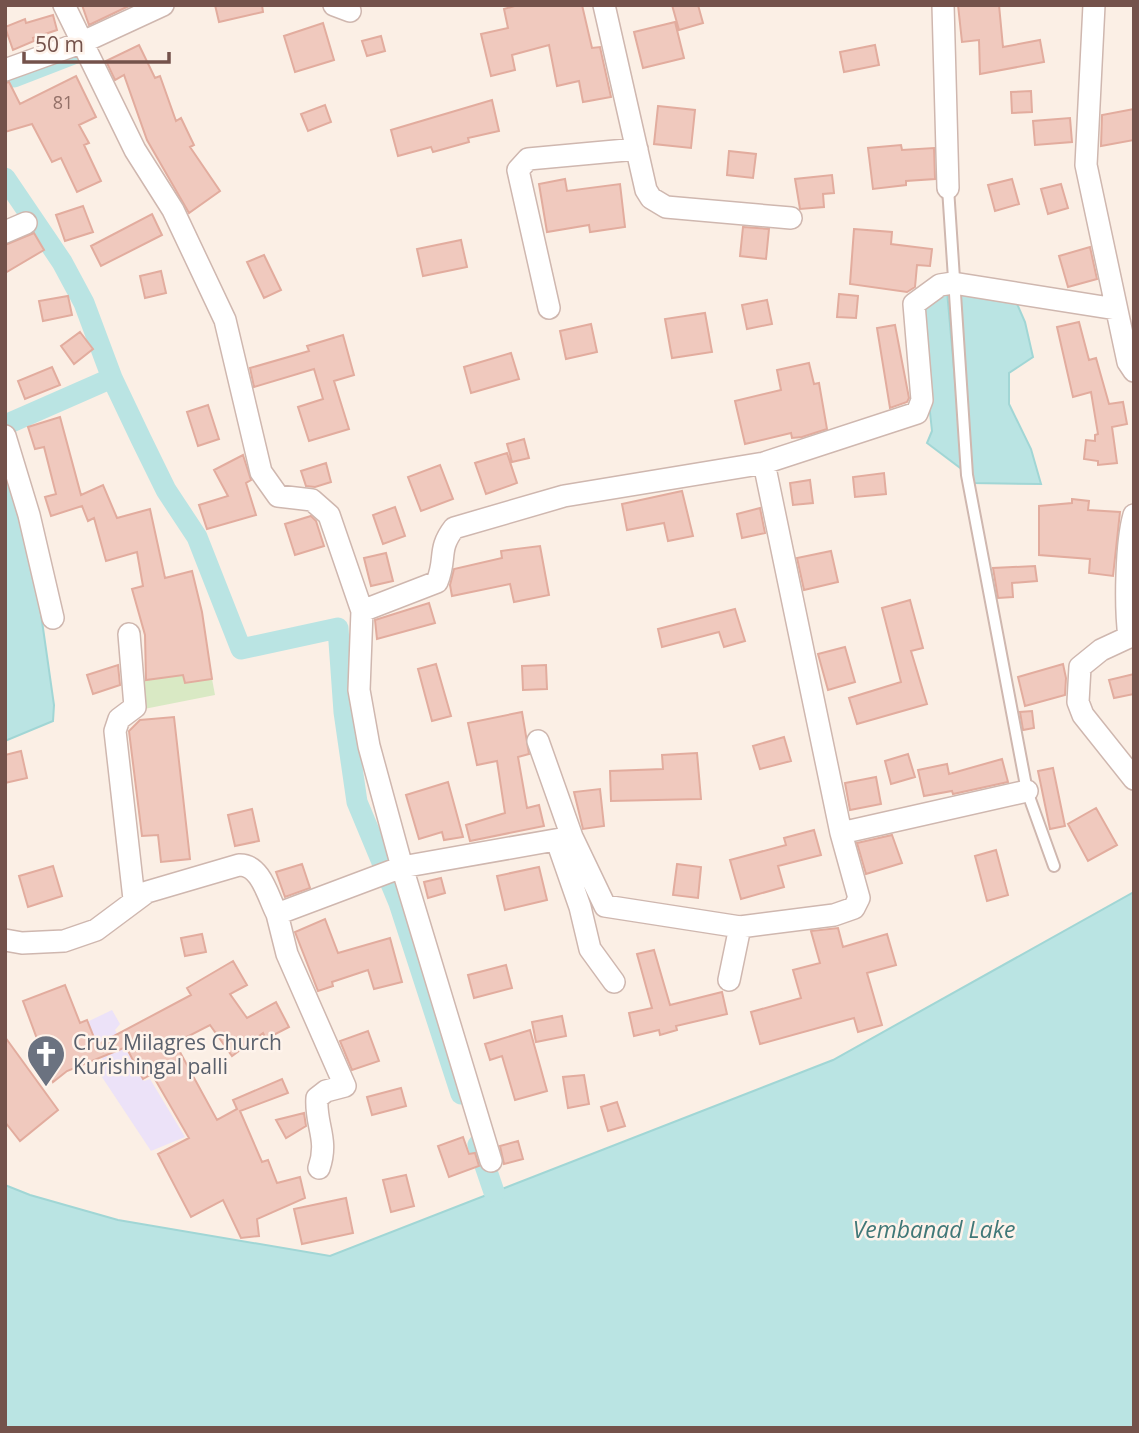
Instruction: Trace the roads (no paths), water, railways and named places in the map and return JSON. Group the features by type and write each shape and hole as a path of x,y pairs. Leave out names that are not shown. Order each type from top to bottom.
{"street":[{"path":"64,5 135,150 173,210 225,320 261,472 278,496 312,500 329,515 362,611 359,690 392,870 491,1161"},
{"path":"5,70 83,42 163,5"},
{"path":"604,5 646,190 658,204 791,218"},
{"path":"943,5 947,188"},
{"path":"1094,5 1086,165 1128,362 1134,371"},
{"path":"549,308 518,170 520,164 528,159 637,149"},
{"path":"5,232 26,223"},
{"path":"362,611 437,582 443,567 443,543 454,528 564,496 764,463 917,413 922,400 914,304 940,285 953,283 1116,309"},
{"path":"5,436 29,515 53,618"},
{"path":"564,839 605,906 740,927 834,915 854,908 859,898 841,833 764,463"},
{"path":"1134,515 1130,530 1132,637 1101,650 1080,667 1078,702 1103,742 1134,779"},
{"path":"130,634 135,707 120,719 115,731 134,899"},
{"path":"538,741 590,948 614,982"},
{"path":"841,833 1027,790"},
{"path":"277,914 392,870 564,839"},
{"path":"5,940 22,943 64,941 96,930 121,913 134,899 160,888 248,864 255,869 277,914 288,954 345,1086 326,1091 317,1098 316,1111 325,1149 319,1168"},
{"path":"729,980 740,927"}],"lane":[{"path":"947,188 967,475 1027,790 1054,866"}],"water":[{"path":"947,291 963,470 927,443 932,431 919,309"},
{"path":"958,293 1014,297 1025,322 1033,357 1009,373 1009,404 1031,449 1041,484 972,483"},
{"path":"5,462 35,572 54,705 53,721 5,741"},
{"name":"Vembanad Lake","path":"1134,892 1134,1428 5,1428 5,1185 30,1195 118,1220 330,1256 833,1060"}],"waterway":[{"path":"14,77 76,53"},
{"path":"5,178 62,262 84,303 112,378 141,439 166,490 197,537 241,649 338,628 344,712 357,802 399,903 461,1094"},
{"path":"5,425 112,378"},
{"path":"478,1145 494,1192"}],"place":[{"name":"Cruz Milagres Church Kurishingal palli","path":"46,1088"}]}
